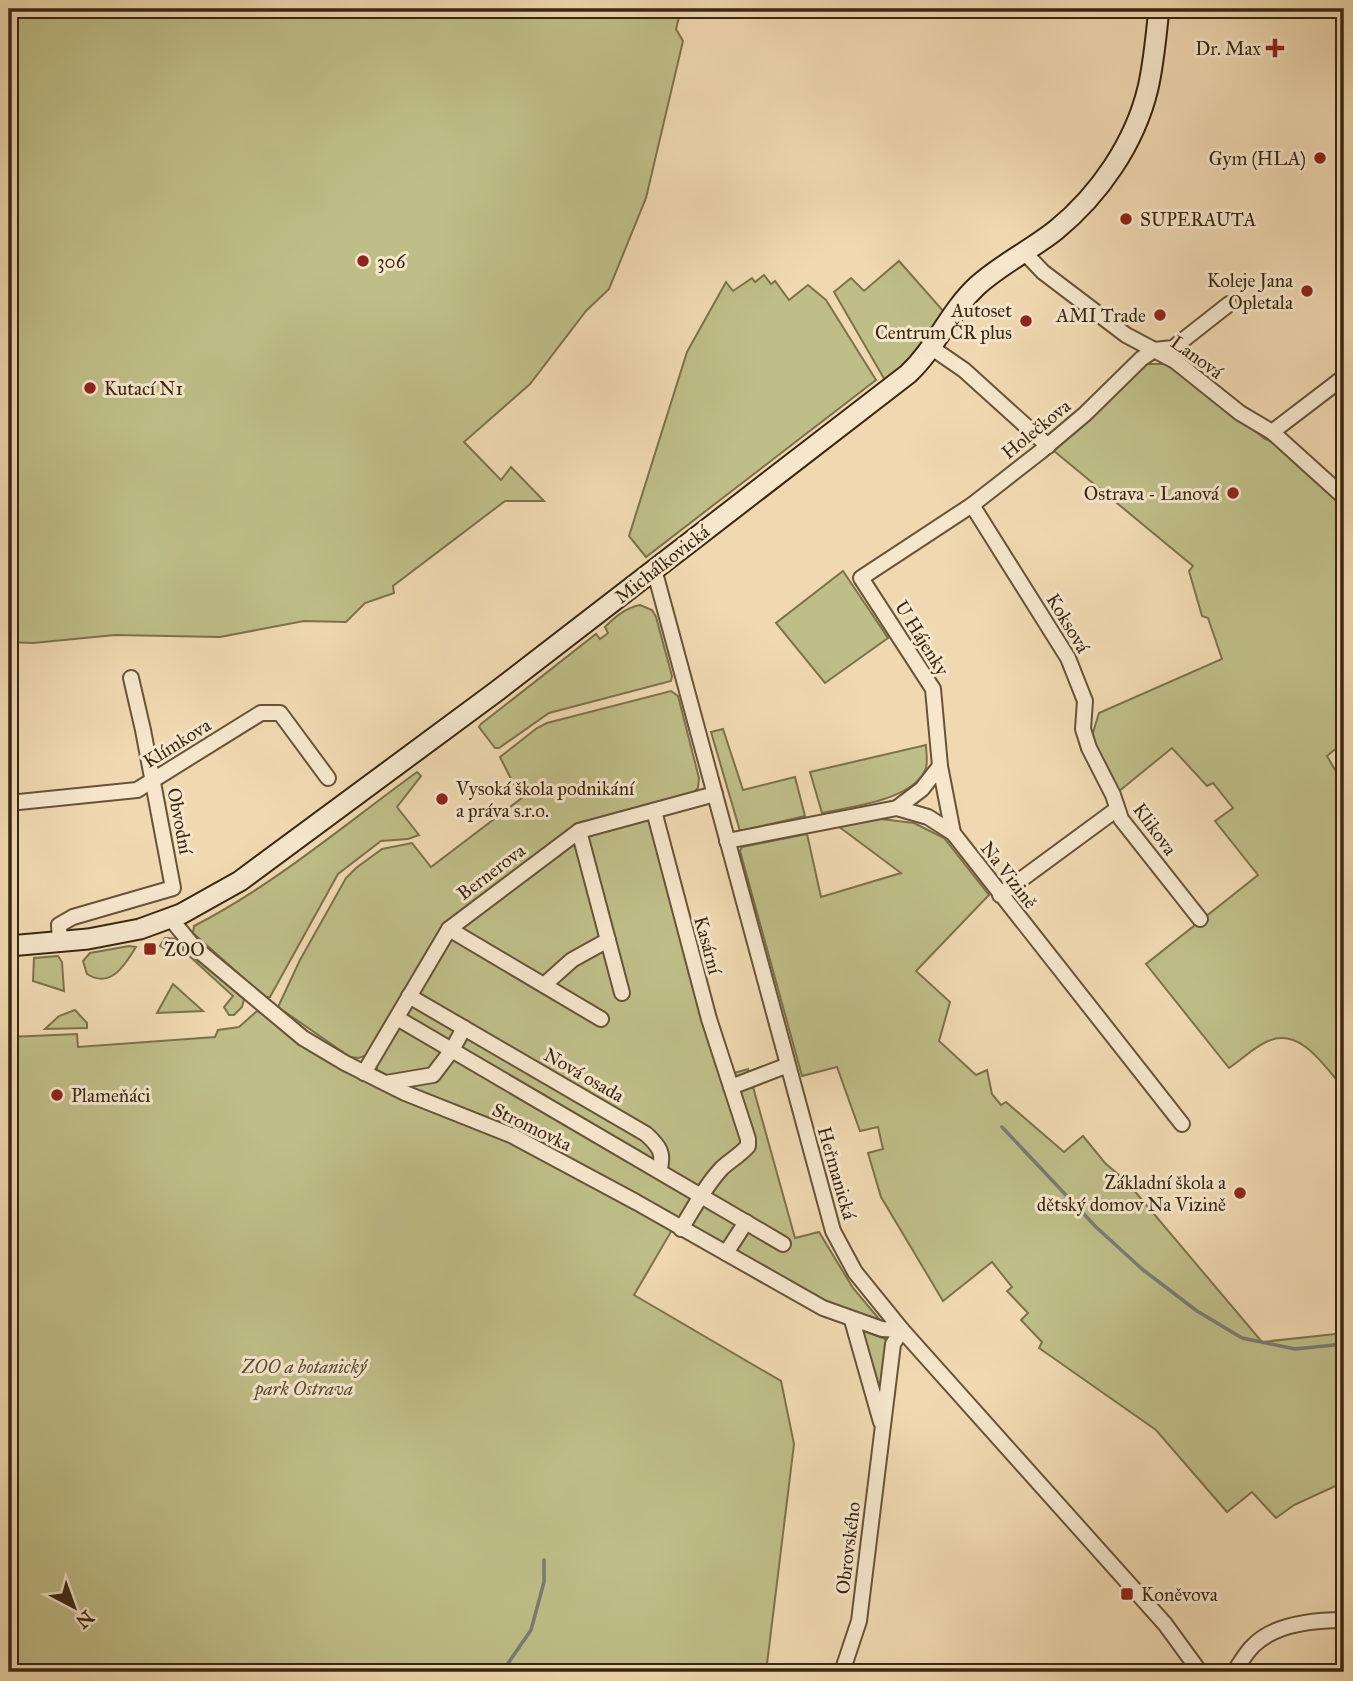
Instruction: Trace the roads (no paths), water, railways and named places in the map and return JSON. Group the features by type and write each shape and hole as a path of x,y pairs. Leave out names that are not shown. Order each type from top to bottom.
{"street":[{"name":"Michálkovická","path":"9,946 60,943 117,934 170,919 222,892 480,704 908,374 932,348 975,288 1070,217 1106,176 1126,145 1148,90 1159,9"},
{"name":"Lanová","path":"1024,253 1043,272 1126,335 1175,361 1240,413 1272,432 1344,497"},
{"name":"Holečkova","path":"862,578 972,505 1048,446 1141,359 1154,350 1173,348 1228,304"},
{"path":"932,348 964,369 1048,446"},
{"path":"1272,432 1344,377"},
{"name":"Koksová","path":"972,505 1068,658 1084,701 1083,729 1089,748 1117,809"},
{"name":"Heřmanická","path":"654,569 833,1231 855,1272 902,1329 1165,1624 1200,1672"},
{"name":"U Hájenky","path":"862,578 933,690 940,766 953,834"},
{"name":"Obvodní","path":"60,943 59,925 73,917 173,888 131,678"},
{"name":"Klímkova","path":"9,803 137,790 261,713 280,713 328,778"},
{"path":"897,808 922,789 940,766"},
{"name":"Bernerova","path":"364,1073 449,929 579,831 715,794"},
{"name":"Na Vizině","path":"727,841 897,808 928,817 953,834 1182,1124"},
{"name":"Klikova","path":"1000,895 1117,809 1121,819 1200,919"},
{"name":"Kasární","path":"654,811 709,1019 740,1110 748,1146 724,1166 701,1196"},
{"path":"579,831 622,993"},
{"name":"Stromovka","path":"170,919 193,946 303,1038 364,1073 513,1136 636,1202 787,1289 852,1320 882,1329 902,1329"},
{"path":"449,929 601,1019"},
{"path":"544,985 572,960 608,940"},
{"name":"Nová osada","path":"409,996 646,1134 657,1144 663,1160 659,1171"},
{"path":"397,1018 783,1244"},
{"path":"386,1083 433,1075 464,1028"},
{"path":"731,1087 788,1065"},
{"path":"681,1229 701,1196"},
{"path":"726,1254 746,1222"},
{"name":"Obrovského","path":"852,1320 883,1427"},
{"name":"Obrovského","path":"842,1672 859,1621 893,1344 902,1329"},
{"path":"1234,1672 1254,1644 1281,1629 1312,1620 1344,1620"}],"waterway":[{"path":"1002,1127 1096,1227 1142,1269 1197,1311 1242,1338 1295,1349 1344,1344"},
{"path":"502,1672 531,1630 544,1582 544,1560"}],"place":[{"name":"Dr. Max","path":"1275,48"},
{"name":"Gym (HLA)","path":"1320,158"},
{"name":"SUPERAUTA","path":"1126,219"},
{"name":"306","path":"363,261"},
{"name":"Koleje Jana Opletala","path":"1307,291"},
{"name":"AMI Trade","path":"1160,315"},
{"name":"Autoset Centrum ČR plus","path":"1026,321"},
{"name":"Kutací N1","path":"90,388"},
{"name":"Ostrava - Lanová","path":"1233,493"},
{"name":"Vysoká škola podnikání a práva s.r.o.","path":"442,799"},
{"name":"ZOO","path":"150,949"},
{"name":"Plameňáci","path":"57,1095"},
{"name":"Základní škola a dětský domov Na Vizině","path":"1240,1193"},
{"name":"Koněvova","path":"1127,1594"}],"park label":[{"name":"ZOO a botanický park Ostrava","path":"304,1377"}]}
